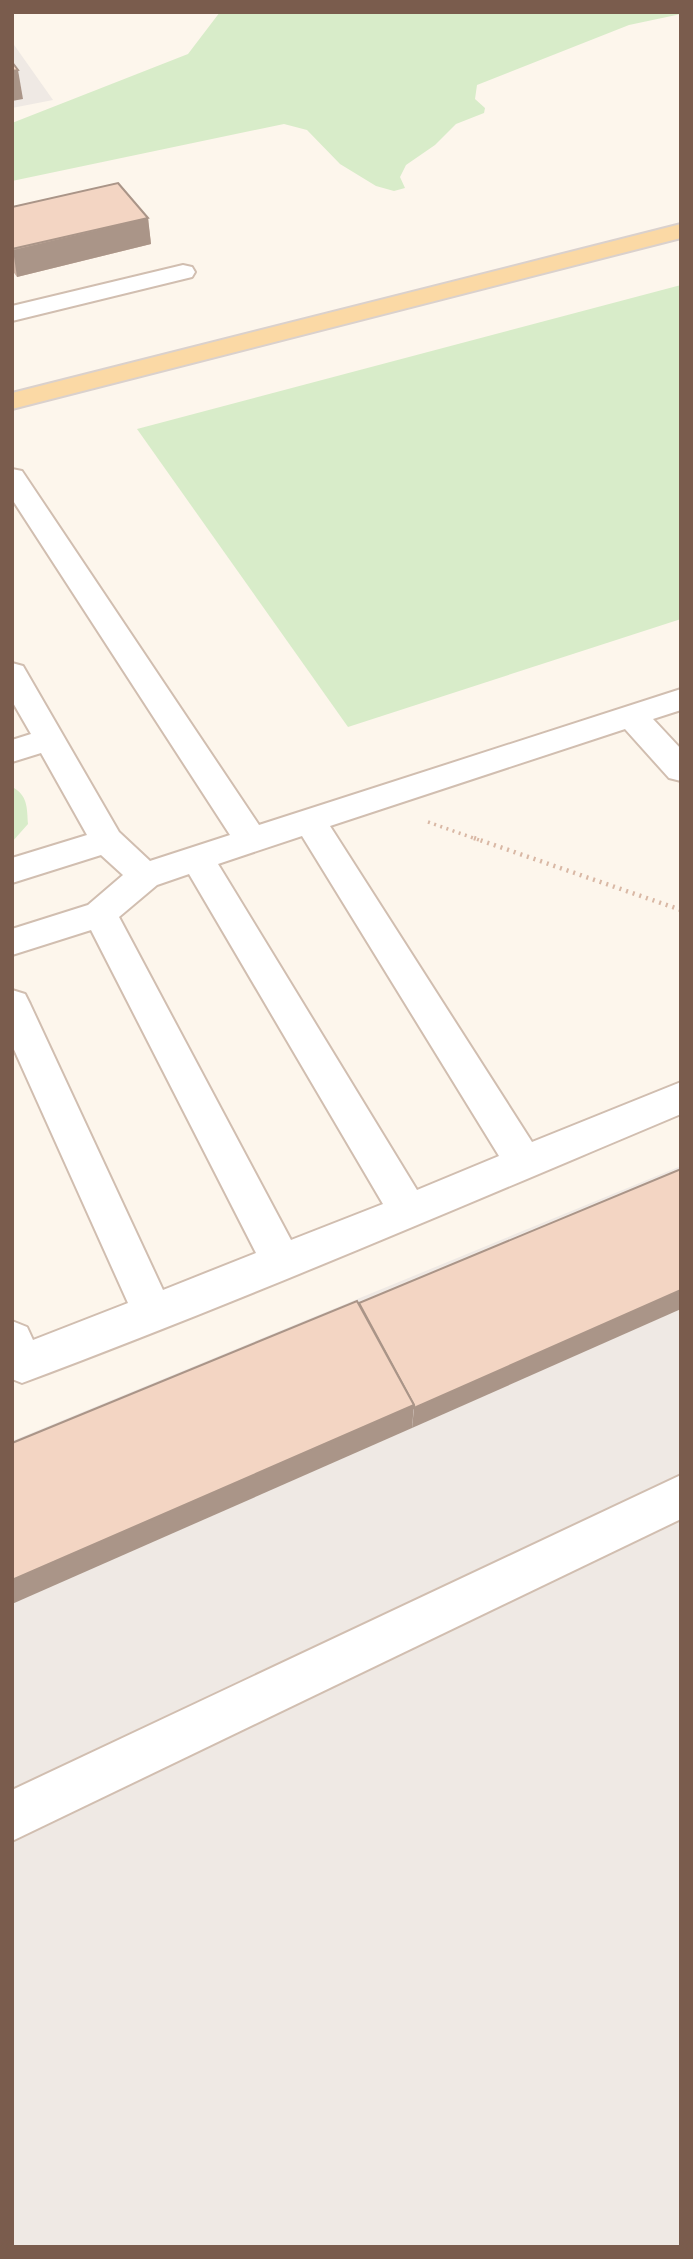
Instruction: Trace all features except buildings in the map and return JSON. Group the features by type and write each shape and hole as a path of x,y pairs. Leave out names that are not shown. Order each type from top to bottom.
{"main road":[{"path":"12,401 681,231"}],"lane":[{"path":"12,314 183,272"},
{"path":"12,477 250,838"},
{"path":"12,674 107,841 145,876"},
{"path":"12,942 100,914 145,876 250,838 681,699"},
{"path":"631,715 681,770"},
{"path":"12,751 50,740"},
{"path":"309,820 524,1163"},
{"path":"12,871 107,841"},
{"path":"197,858 409,1211"},
{"path":"100,914 281,1261"},
{"path":"12,1004 153,1313"},
{"path":"12,1339 22,1364 409,1211 681,1097"},
{"path":"12,1816 681,1496"}],"path":[{"path":"368,801 681,910"}],"shaded area":[{"path":"12,42 53,100 12,108"},
{"path":"681,1166 681,2247 12,2247 12,1441"}],"green space":[{"path":"220,12 681,14 629,25 477,85 475,99 485,108 484,113 456,124 435,145 406,165 400,177 405,188 394,191 376,186 340,164 307,130 284,124 12,181 12,123 188,54"},
{"path":"681,285 681,619 348,727 137,429"},
{"path":"12,787 24,798 28,824 12,842"}]}
